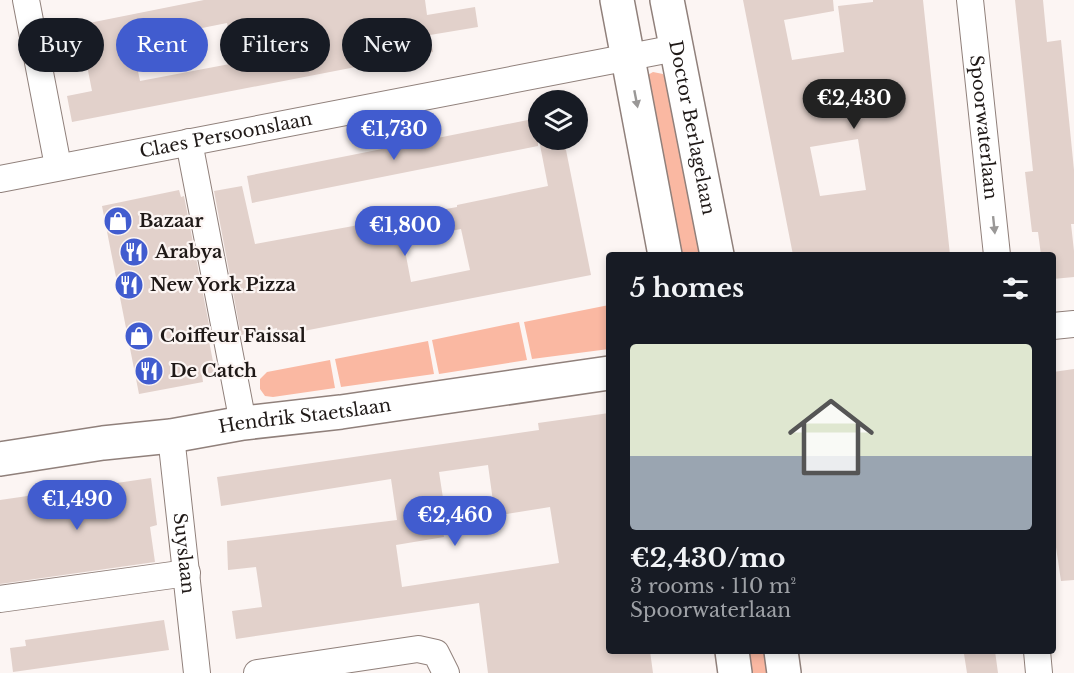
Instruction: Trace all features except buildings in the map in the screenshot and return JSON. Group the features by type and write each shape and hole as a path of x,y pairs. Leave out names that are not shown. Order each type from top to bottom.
{"street":[{"path":"26,0 58,166"},
{"path":"617,0 664,252"},
{"name":"Doctor Berlagelaan","path":"667,0 716,252"},
{"name":"Spoorwaterlaan","path":"970,0 997,252"},
{"name":"Claes Persoonslaan","path":"0,179 676,48"},
{"path":"189,141 243,423"},
{"path":"1056,326 1074,324"},
{"name":"Hendrik Staetslaan","path":"0,459 103,443 171,436 243,423 377,407 606,374"},
{"name":"Suyslaan","path":"171,436 197,673"},
{"path":"0,599 187,573"},
{"path":"257,673 418,649 436,653 446,673"},
{"path":"732,654 735,673"},
{"path":"781,654 784,673"},
{"path":"1037,654 1040,673"}],"shaded area":[{"path":"653,72 663,74 668,83 701,252 676,252 646,76"},
{"path":"606,306 606,349 532,359 524,322"},
{"path":"519,322 527,360 439,374 432,340"},
{"path":"428,341 434,374 341,387 335,359"},
{"path":"330,360 335,388 273,397 265,396 260,389 260,379 267,372"},
{"path":"740,654 765,654 768,673 743,673"}],"place":[{"name":"Bazaar","path":"118,221"},
{"name":"Arabya","path":"134,252"},
{"name":"New York Pizza","path":"129,285"},
{"name":"Coiffeur Faissal","path":"139,336"},
{"name":"De Catch","path":"149,371"}]}
